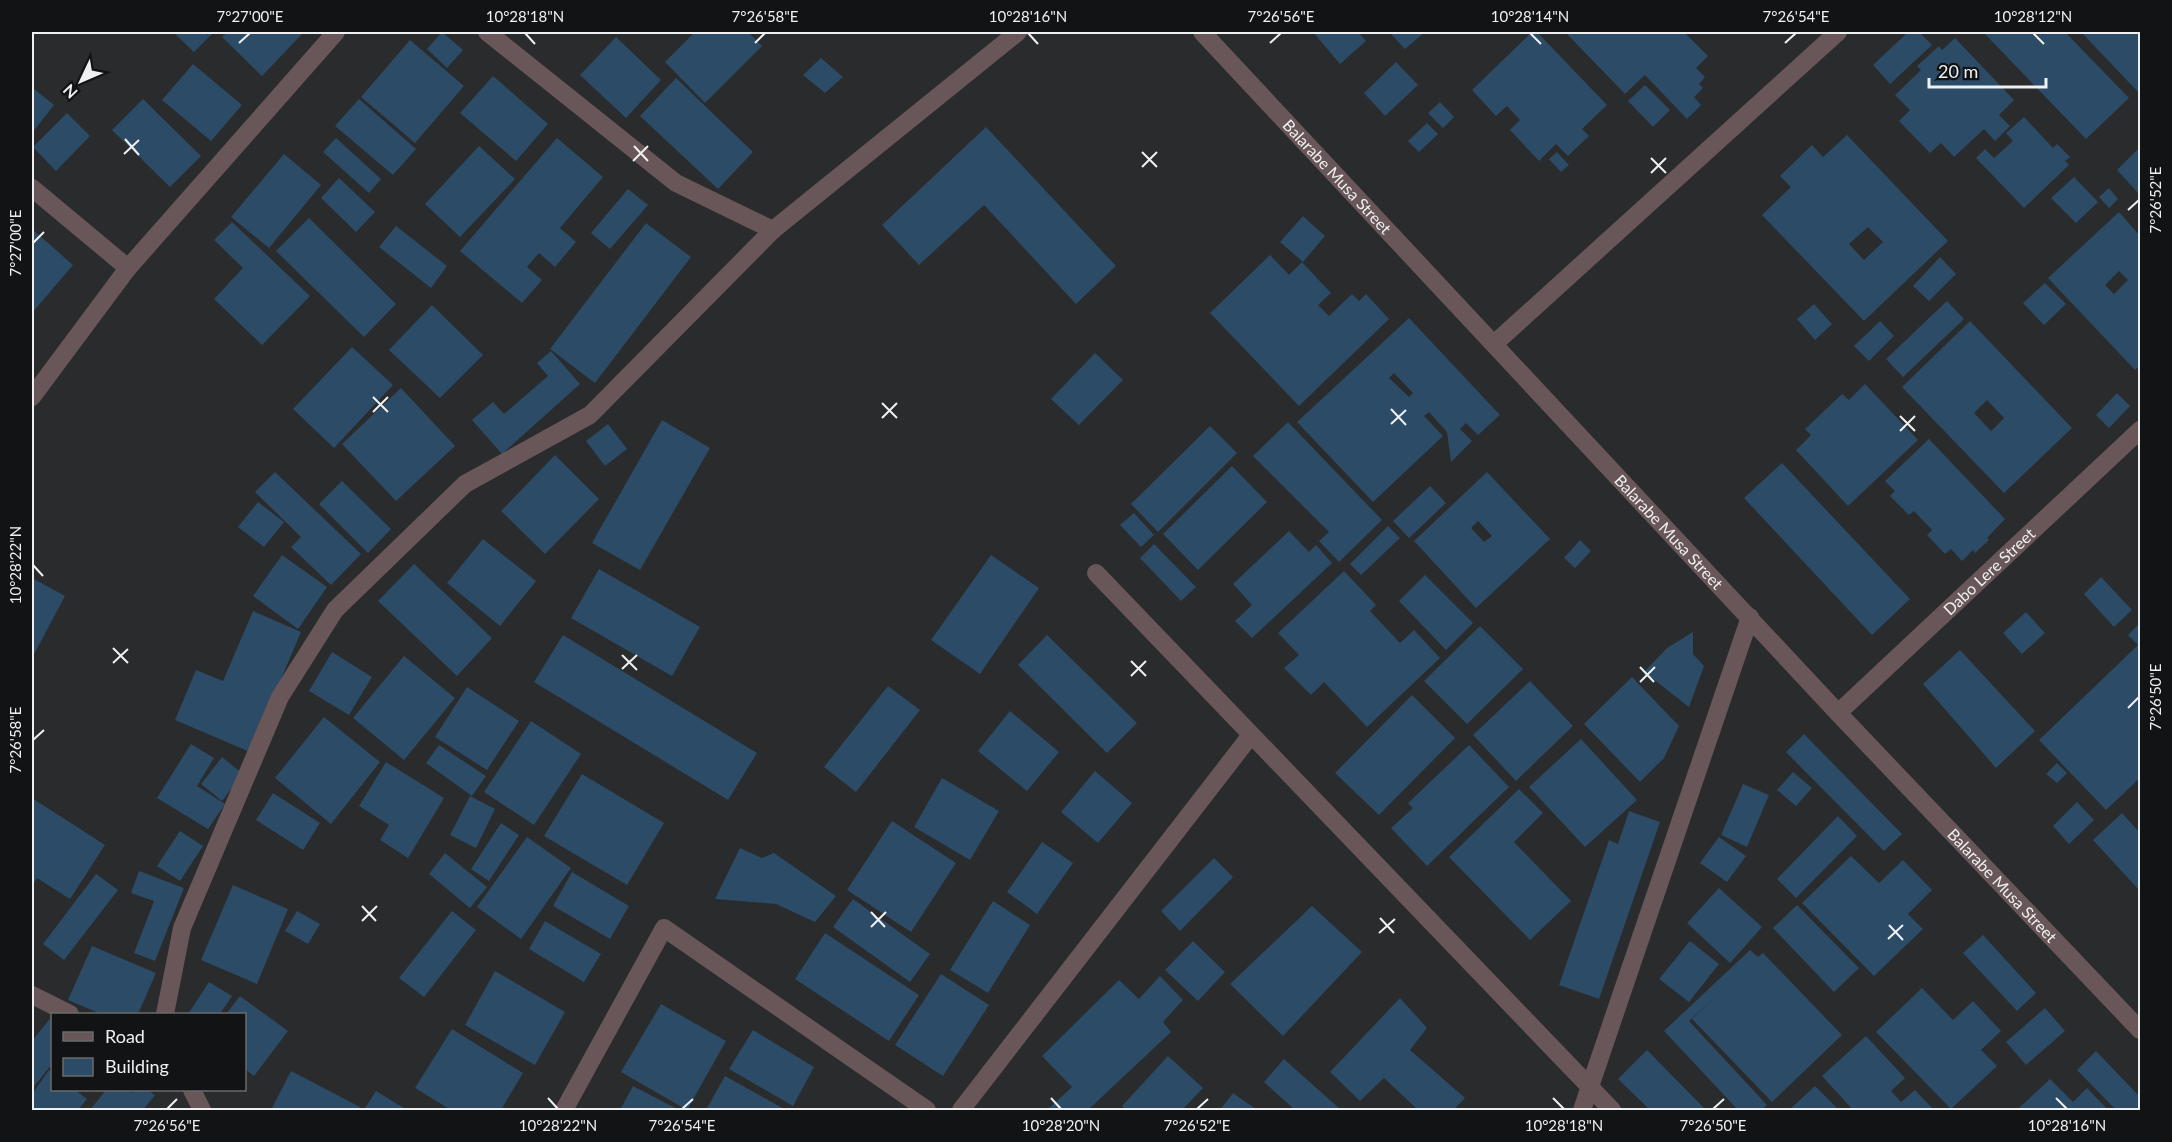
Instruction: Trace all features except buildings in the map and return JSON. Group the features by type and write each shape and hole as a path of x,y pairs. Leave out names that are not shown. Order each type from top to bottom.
{"street":[{"path":"32,397 128,268 336,32"},
{"path":"487,32 676,183 773,230"},
{"path":"165,1013 182,928 280,697 335,610 465,484 590,415 773,230 1018,32"},
{"name":"Balarabe Musa Street","path":"1202,32 1838,713 2140,1030"},
{"path":"1494,344 1839,32"},
{"path":"32,188 128,268"},
{"name":"Dabo Lere Street","path":"1838,713 2140,430"},
{"path":"1096,573 1612,1110"},
{"path":"1582,1110 1750,617"},
{"path":"961,1110 1251,735"},
{"path":"564,1110 664,928 927,1110"},
{"path":"32,995 68,1013"},
{"path":"193,1091 202,1110"}]}
